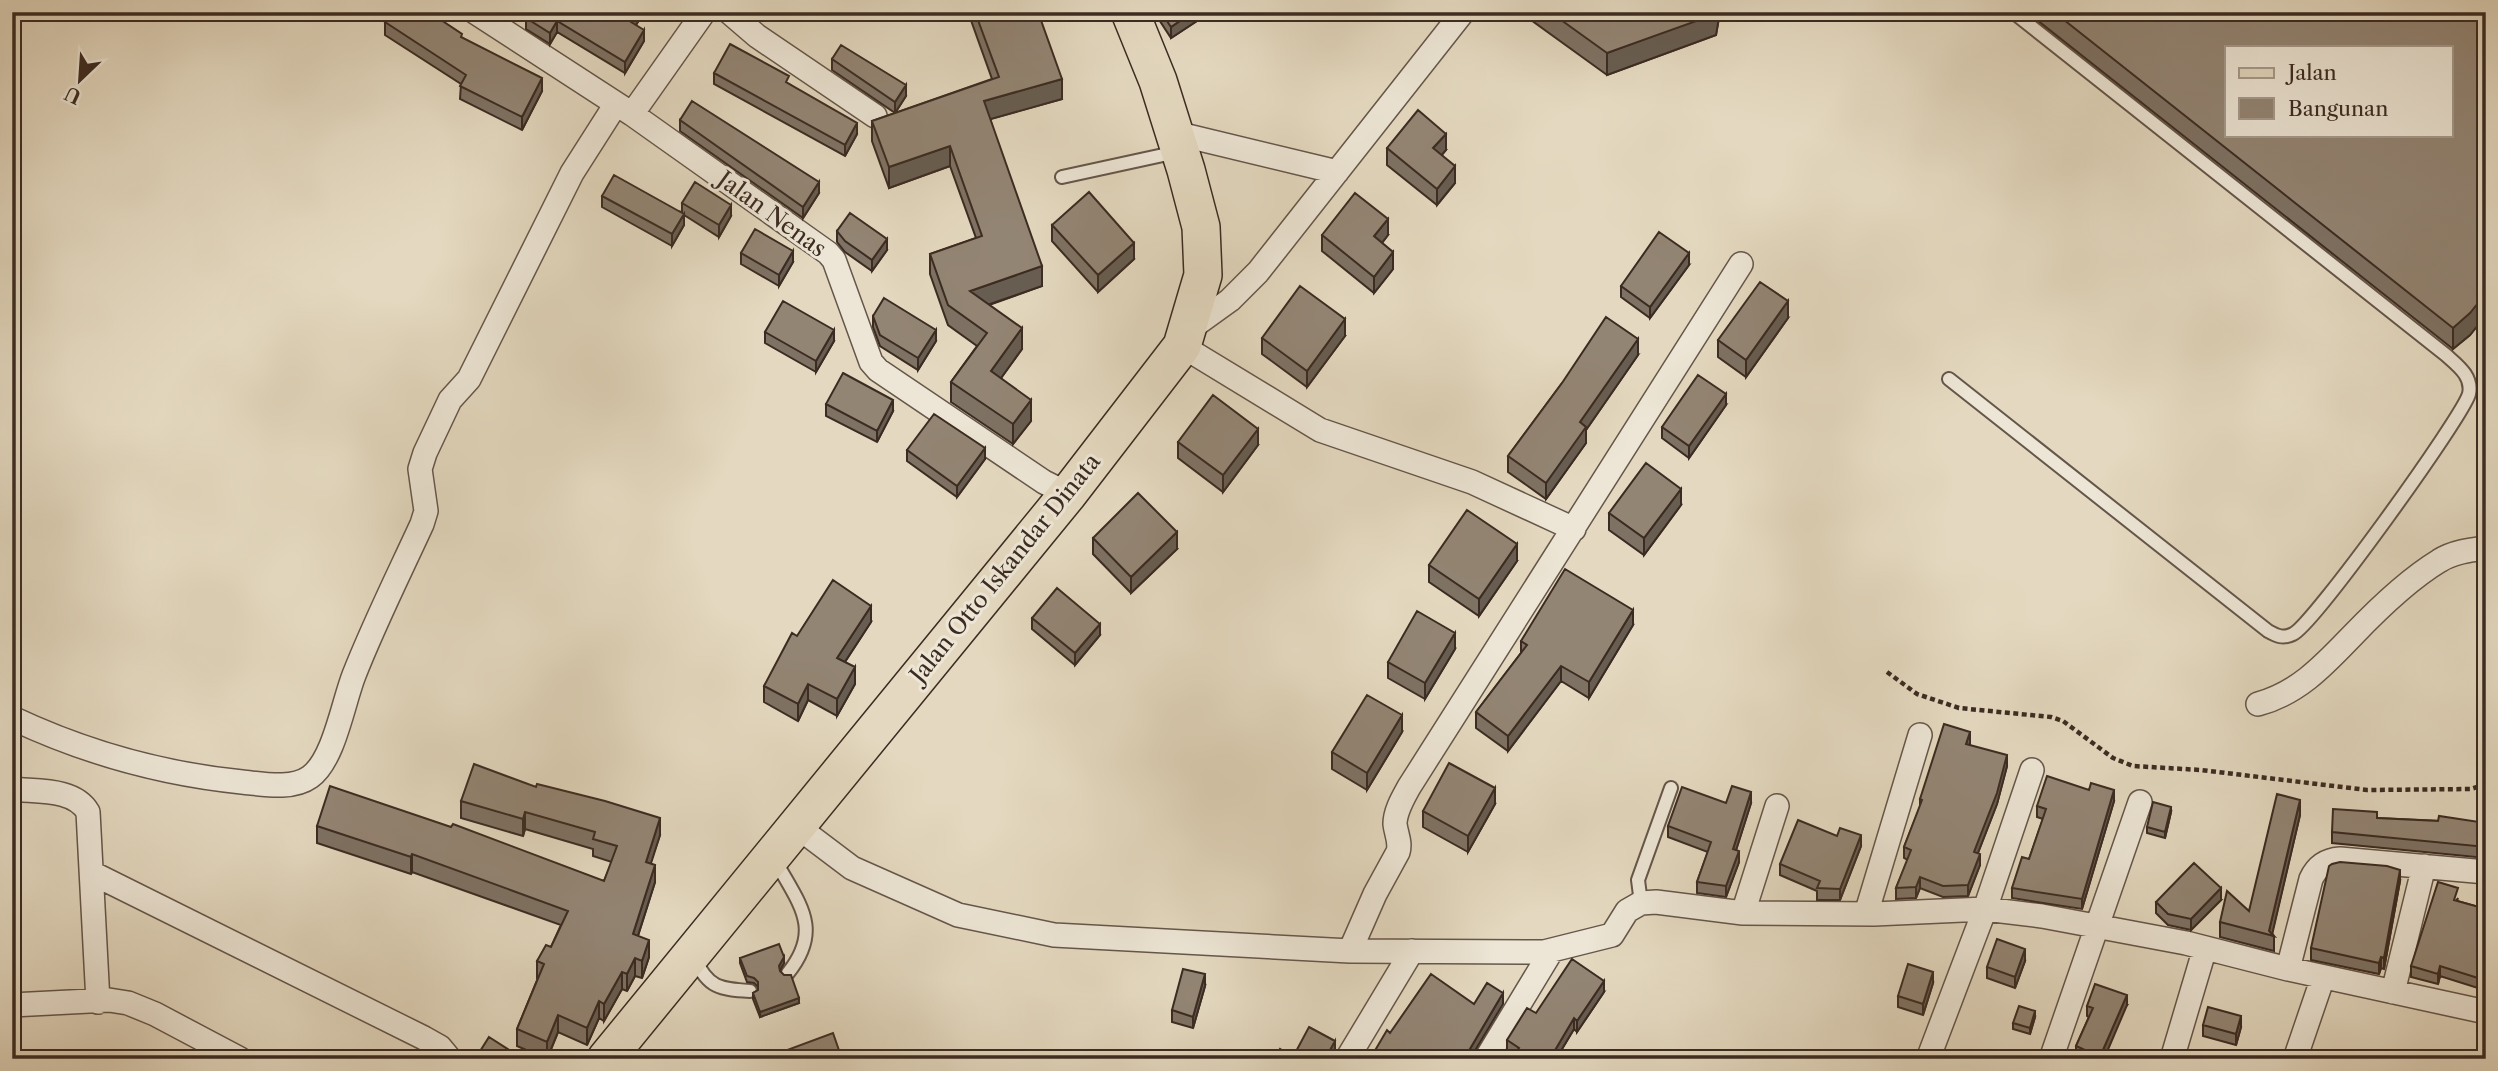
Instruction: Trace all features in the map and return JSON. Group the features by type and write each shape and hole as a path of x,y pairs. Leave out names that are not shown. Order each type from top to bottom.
{"main road":[{"name":"Jalan Otto Iskandar Dinata","path":"606,1059 1068,494 1184,338 1203,275 1201,227 1158,81 1130,12"}],"street":[{"name":"Jalan Nenas","path":"475,12 624,109 828,253 834,260 871,362 878,370 1044,482 1068,494"},
{"path":"12,718 117,758 220,780 266,785 293,784 309,778 321,766 354,675 422,524 426,511 420,469 450,400 469,379 572,173 704,12"},
{"path":"729,12 757,36 875,116"},
{"path":"1464,12 1258,272 1230,300 1184,338 1320,430 1472,482 1574,529"},
{"path":"1178,142 1337,172"},
{"path":"1350,951 1375,894 1398,852 1400,846 1395,823 1399,807 1741,264"},
{"path":"2258,704 2301,685 2324,666 2364,623 2440,560 2466,550 2486,548"},
{"path":"1866,914 1920,735"},
{"path":"1927,1059 1985,909 2032,770"},
{"path":"12,789 69,795 83,804 90,818 98,1002"},
{"path":"2051,1059 2140,802"},
{"path":"1743,913 1777,806"},
{"path":"795,825 852,867 958,915 1054,935 1350,951 1544,952 1612,935 1627,911 1641,903 1656,902 1743,913 1866,914 1985,909 2042,916 2205,948 2486,1012"},
{"path":"2288,969 2311,879 2315,869 2323,863 2340,859 2486,872"},
{"path":"2393,992 2424,866"},
{"path":"92,873 424,1038 440,1047 450,1059"},
{"path":"2172,1059 2205,948"},
{"path":"1486,1059 1552,950"},
{"path":"1347,1059 1412,951"},
{"path":"2295,1059 2323,976"},
{"path":"12,1005 108,1000 128,1003 155,1013 240,1059"}],"lane":[{"path":"1949,379 2257,623 2281,638 2302,628 2334,588 2443,439 2469,393 2469,380 2463,370 2446,355 2013,12"},
{"path":"1062,177 1178,142"},
{"path":"1641,903 1638,880 1671,788"},
{"path":"772,854 806,918 806,940 801,956 788,972"},
{"path":"692,952 704,978 724,989 750,991"}],"path":[{"path":"1886,671 1917,694 1959,708 2051,717 2063,721 2113,758 2133,766 2201,770 2367,790 2471,789 2486,784"}],"building":[{"path":"392,12 429,12 462,34 461,37 542,78 522,117 460,86 466,75 385,22"},
{"path":"529,12 637,12 631,22 644,30 625,62 557,21 550,33 526,18"},
{"path":"975,12 1038,12 1062,79 984,101 1042,266 970,291 1022,328 991,371 1031,400 1013,424 951,382 987,333 948,305 930,254 982,236 950,146 889,167 872,121 999,77"},
{"path":"1161,12 1193,12 1171,27"},
{"path":"1550,12 1717,12 1607,53"},
{"path":"2054,12 2486,12 2486,293 2453,328"},
{"path":"730,44 789,76 786,82 857,123 845,145 714,73"},
{"path":"841,45 906,85 895,102 832,59"},
{"path":"692,101 819,182 803,207 680,120"},
{"path":"1418,110 1446,134 1433,148 1455,166 1437,189 1387,148"},
{"path":"614,175 684,214 672,234 602,196"},
{"path":"695,182 731,205 719,225 682,203"},
{"path":"1089,192 1134,243 1098,275 1052,225"},
{"path":"1355,193 1388,219 1374,236 1393,252 1374,277 1322,235"},
{"path":"850,213 887,239 872,260 845,241 837,231"},
{"path":"755,229 793,251 779,275 741,253"},
{"path":"1659,232 1689,253 1650,307 1621,286"},
{"path":"1760,282 1788,301 1746,360 1718,340"},
{"path":"1300,286 1345,319 1307,371 1262,338"},
{"path":"884,298 936,330 918,358 880,335 873,316"},
{"path":"783,301 834,330 816,361 765,332"},
{"path":"1606,317 1638,339 1580,422 1586,427 1546,483 1508,456"},
{"path":"843,373 893,400 877,431 826,404"},
{"path":"1698,375 1726,394 1689,446 1662,427"},
{"path":"1213,395 1258,429 1223,475 1178,442"},
{"path":"934,414 985,448 957,486 907,450"},
{"path":"1646,463 1681,489 1644,538 1609,513"},
{"path":"1138,493 1177,532 1131,577 1093,538"},
{"path":"1467,510 1517,544 1479,599 1429,565"},
{"path":"1565,569 1633,610 1589,682 1561,666 1508,736 1476,712 1527,645 1521,641"},
{"path":"833,580 871,606 837,658 855,667 837,699 808,684 798,704 764,686 792,633 797,636"},
{"path":"1057,588 1100,624 1075,653 1032,618"},
{"path":"1417,611 1455,633 1425,683 1388,662"},
{"path":"1367,695 1402,715 1367,773 1332,752"},
{"path":"1944,724 1970,732 1966,744 2007,755 1997,793 1974,852 1980,854 1968,885 1943,886 1920,877 1916,887 1896,888 1911,850 1904,847 1922,800 1920,799"},
{"path":"1449,763 1495,788 1468,836 1423,811"},
{"path":"474,764 536,787 537,784 605,801 660,818 646,862 655,865 633,934 649,940 642,961 635,958 627,974 622,972 604,1004 599,1001 587,1028 558,1015 547,1042 517,1029 544,964 537,961 546,945 551,947 568,911 412,854 411,857 317,826 330,786 451,827 453,824 604,881 617,846 593,839 595,832 525,812 523,819 461,801"},
{"path":"2047,776 2089,790 2091,783 2114,790 2082,899 2012,888 2022,857 2029,859 2046,809 2037,806"},
{"path":"1732,786 1751,792 1733,849 1739,851 1726,886 1697,882 1711,842 1668,826 1682,787 1726,803"},
{"path":"2277,794 2300,800 2269,931 2274,936 2220,922 2227,891 2249,911"},
{"path":"2153,802 2171,807 2165,832 2147,827"},
{"path":"2333,809 2377,812 2377,818 2438,821 2439,816 2486,823 2486,847 2332,832"},
{"path":"1798,820 1837,836 1840,828 1861,835 1840,889 1817,888 1820,881 1780,864"},
{"path":"2340,862 2387,866 2400,870 2384,958 2381,957 2379,963 2311,948 2329,866"},
{"path":"2194,863 2221,888 2191,919 2168,914 2156,902"},
{"path":"2438,882 2458,888 2454,900 2486,909 2486,959 2481,979 2440,966 2438,974 2411,966"},
{"path":"1997,939 2025,949 2015,977 1987,967"},
{"path":"779,944 784,957 779,966 780,971 784,975 791,975 799,998 760,1012 753,993 758,990 758,982 747,976 740,958"},
{"path":"1572,959 1604,981 1577,1021 1574,1018 1551,1057 1540,1051 1535,1059 1511,1059 1519,1048 1507,1040 1527,1008 1536,1013"},
{"path":"1908,964 1933,972 1923,1004 1898,996"},
{"path":"1183,969 1205,974 1193,1017 1172,1010"},
{"path":"1431,974 1474,1004 1487,983 1503,993 1464,1059 1370,1059 1387,1030 1390,1033"},
{"path":"2095,984 2127,995 2099,1059 2080,1059 2085,1050 2076,1046 2093,1008 2087,1006"},
{"path":"2019,1006 2035,1011 2030,1028 2013,1023"},
{"path":"2208,1007 2241,1016 2236,1034 2203,1025"},
{"path":"1309,1027 1335,1041 1325,1059 1274,1059 1280,1049 1293,1057"},
{"path":"833,1033 842,1059 781,1059 779,1053"},
{"path":"489,1037 520,1057 519,1059 481,1059 477,1056"}]}
